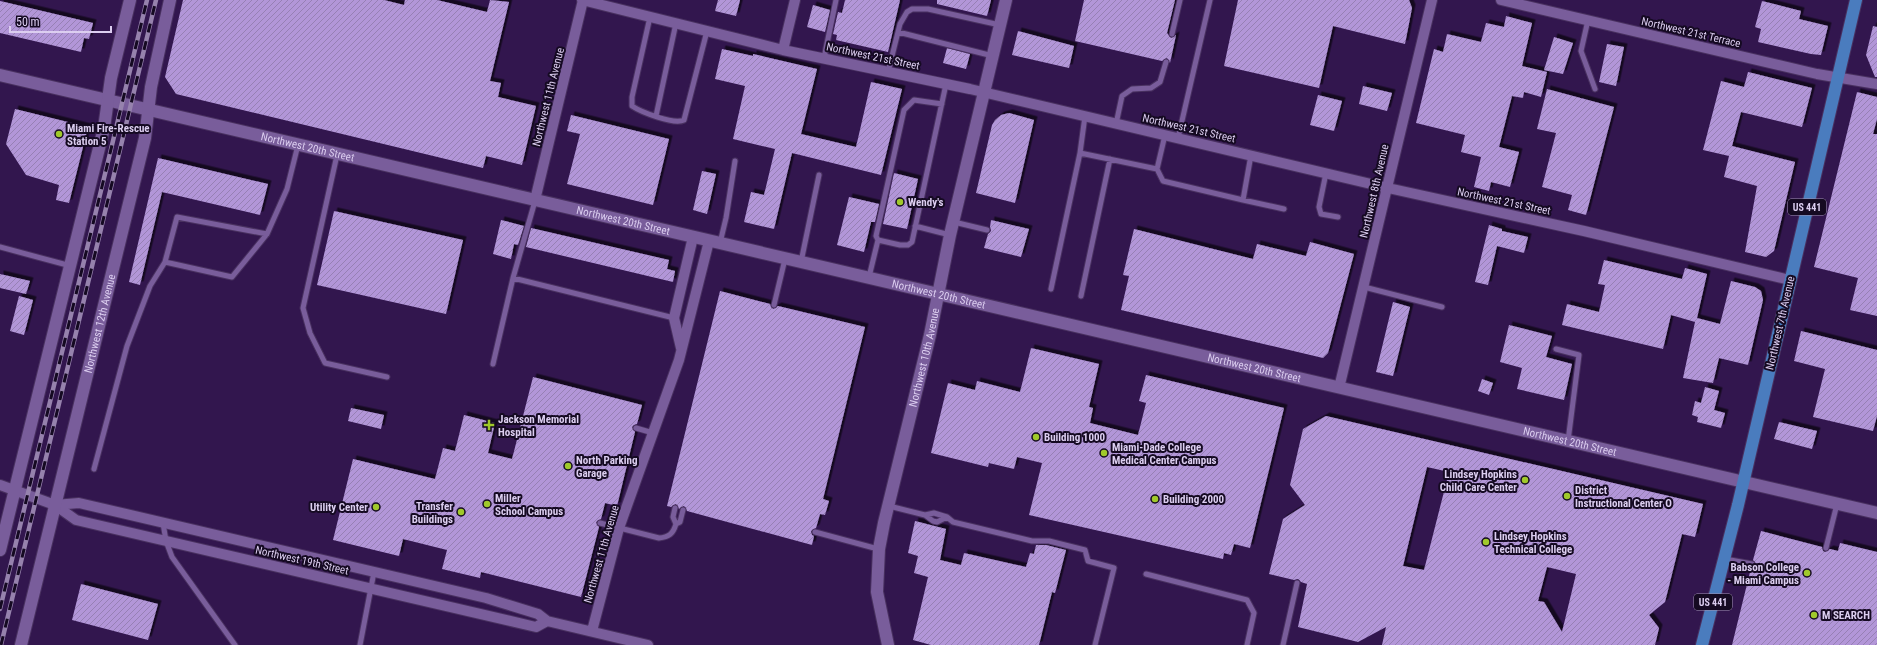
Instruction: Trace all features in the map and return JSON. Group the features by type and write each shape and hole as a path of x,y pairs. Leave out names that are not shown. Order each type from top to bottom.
{"main road":[{"name":"Northwest 12th Avenue","path":"20,645 145,138 151,87 170,0"},
{"name":"Northwest 10th Avenue","path":"888,645 877,592 879,549 888,506 932,329 950,235 1006,0"},
{"name":"Northwest 7th Avenue","path":"1702,645 1743,482 1856,0"},
{"path":"0,550 104,128 111,78 128,1"},
{"name":"Northwest 20th Street","path":"0,75 1877,513"}],"street":[{"name":"Northwest 21st Street","path":"583,0 783,50 946,84 1388,188 1584,231 1790,280"},
{"name":"Northwest 11th Avenue","path":"535,200 583,0"},
{"path":"783,50 795,0"},
{"name":"Northwest 8th Avenue","path":"1339,388 1432,0"},
{"name":"Northwest 21st Terrace","path":"1501,0 1817,74 1877,84"},
{"path":"681,348 674,318 693,237"},
{"name":"Northwest 11th Avenue","path":"592,632 619,528 653,434 715,242"},
{"name":"Northwest 19th Street","path":"0,486 55,505 76,520 370,587 536,627 547,621"},
{"name":"Northwest 19th Street","path":"55,505 79,503 163,522 491,600 538,614 547,621 633,643 648,645"}],"lane":[{"path":"824,58 836,0"},
{"path":"1172,34 1180,0"},
{"path":"1178,138 1210,0"},
{"path":"888,72 900,24 907,12 912,9 928,9 1000,24"},
{"path":"650,17 632,97 632,106 641,112 680,122 684,120 707,31"},
{"path":"1588,20 1581,51 1595,89"},
{"path":"656,116 676,23"},
{"path":"898,32 993,56"},
{"path":"1116,124 1122,96 1132,89 1151,88 1160,82 1166,62"},
{"path":"878,240 900,245 908,245 912,242 946,84"},
{"path":"869,278 878,240 876,236 904,110 914,100 942,104"},
{"path":"1052,289 1080,153 1085,116"},
{"path":"1165,135 1157,169 1162,181 1284,209"},
{"path":"165,262 232,277 267,234 287,189 298,145"},
{"path":"1080,153 1157,169"},
{"path":"338,154 303,308 310,333 325,363 387,377"},
{"path":"1243,200 1251,155"},
{"path":"1081,296 1110,159"},
{"path":"715,242 726,218 734,161"},
{"path":"1326,173 1319,207 1322,214 1338,218"},
{"path":"801,262 819,175"},
{"path":"493,364 535,200"},
{"path":"94,469 127,346 150,286 165,262 176,217 267,234"},
{"path":"953,222 987,230"},
{"path":"915,226 950,235"},
{"path":"0,248 71,266"},
{"path":"774,305 785,259"},
{"path":"514,278 674,318"},
{"path":"1364,287 1442,307"},
{"path":"1556,349 1579,355 1568,442"},
{"path":"636,428 653,434"},
{"path":"1826,548 1837,504"},
{"path":"888,506 925,515 937,522 946,517 953,522 1032,541 1048,541 1085,550 1088,561 1114,568 1095,645"},
{"path":"675,508 673,517 676,524"},
{"path":"600,523 658,538 665,538 673,532 676,524 680,522 683,510"},
{"path":"163,522 166,541 172,557 235,645"},
{"path":"815,532 879,549"},
{"path":"1724,558 1752,564"},
{"path":"360,645 374,572"},
{"path":"1146,574 1247,600 1254,613 1247,645"},
{"path":"1283,645 1297,583"}],"building":[{"path":"183,0 384,0 404,5 405,0 437,0 487,12 490,0 509,2 490,81 501,83 498,97 536,106 522,165 486,156 483,168 176,94 165,77"},
{"path":"718,0 740,0 736,16 715,11"},
{"path":"845,0 900,0 888,52 836,40 837,35 833,34 838,12 842,13"},
{"path":"937,0 991,0 987,16 937,4"},
{"path":"1084,0 1175,0 1167,33 1171,38 1176,35 1170,63 1167,58 1162,61 1075,41"},
{"path":"1238,0 1409,0 1412,8 1405,44 1333,26 1319,88 1224,66"},
{"path":"0,1 93,23 89,39 84,38 81,52 0,33"},
{"path":"1762,1 1801,11 1799,19 1828,26 1821,55 1758,42 1761,29 1755,27"},
{"path":"813,5 830,10 825,32 807,27"},
{"path":"1506,16 1532,23 1522,66 1547,72 1541,97 1524,92 1523,98 1512,96 1499,147 1519,152 1510,187 1491,182 1489,191 1474,187 1481,157 1461,152 1465,135 1416,123 1434,49 1443,52 1447,34 1481,42 1486,23 1504,27"},
{"path":"1873,26 1877,27 1877,77 1875,77 1866,55"},
{"path":"1018,31 1074,46 1069,68 1012,55"},
{"path":"1554,37 1573,43 1563,74 1544,70"},
{"path":"1607,44 1624,47 1616,86 1599,82"},
{"path":"947,48 970,54 966,69 943,63"},
{"path":"722,49 753,56 753,54 817,69 801,134 856,147 871,82 902,89 881,175 792,153 774,229 744,222 751,192 764,195 775,149 733,139 745,86 715,79"},
{"path":"1748,72 1812,88 1802,127 1741,112 1732,146 1795,162 1774,251 1766,257 1745,252 1757,186 1724,177 1729,156 1703,150 1721,81 1744,87"},
{"path":"1363,86 1392,93 1387,111 1359,104"},
{"path":"1547,89 1614,107 1586,215 1568,210 1572,195 1542,187 1556,133 1537,129"},
{"path":"1857,92 1877,97 1877,119 1873,134 1877,134 1877,316 1850,310 1858,278 1814,267"},
{"path":"1318,95 1342,101 1334,131 1310,125"},
{"path":"15,109 88,127 69,203 56,200 59,185 26,175 6,144"},
{"path":"1009,113 1034,120 1015,203 976,193 992,125 1001,115"},
{"path":"571,115 669,139 653,205 567,184 580,134 567,131"},
{"path":"158,158 268,184 260,215 162,192 140,285 129,282"},
{"path":"702,171 716,174 707,214 693,210"},
{"path":"894,173 918,179 907,229 883,224"},
{"path":"849,197 879,204 875,222 871,222 864,252 837,245"},
{"path":"334,211 463,240 446,314 317,285"},
{"path":"501,220 524,226 518,245 514,244 511,259 493,254"},
{"path":"991,220 1029,229 1021,257 984,248 988,234 991,231"},
{"path":"1489,225 1502,229 1502,231 1528,237 1524,253 1497,246 1488,285 1475,282"},
{"path":"531,228 669,260 667,269 675,271 673,282 526,247"},
{"path":"1134,229 1253,259 1257,244 1306,256 1310,242 1354,254 1328,353 1323,358 1121,310 1129,276 1123,275"},
{"path":"1604,260 1682,279 1685,268 1707,274 1697,318 1720,324 1731,281 1755,287 1761,291 1763,300 1748,365 1719,358 1713,383 1683,378 1695,322 1671,315 1663,349 1562,325 1567,304 1599,312 1605,285 1598,284"},
{"path":"0,274 30,281 26,294 0,288"},
{"path":"720,291 770,304 773,309 778,306 865,327 823,499 829,501 825,515 820,514 816,528 811,531 812,535 814,536 812,545 687,511 684,506 679,509 676,504 671,507 667,506"},
{"path":"19,296 33,300 24,335 10,331"},
{"path":"1393,302 1410,307 1393,376 1376,372"},
{"path":"1509,325 1552,336 1546,357 1572,364 1564,400 1517,389 1522,368 1500,362"},
{"path":"1801,331 1877,350 1877,416 1873,431 1813,417 1825,369 1794,361"},
{"name":"Miami-Dade College Medical Center Campus","path":"1031,348 1099,364 1089,407 1093,408 1090,423 1138,435 1146,403 1139,401 1146,375 1284,408 1250,548 1234,544 1231,555 1224,553 1223,559 1029,515 1042,463 1017,457 1014,469 989,463 988,467 931,453 948,383 975,390 977,381 1020,392"},
{"path":"533,377 642,405 637,424 632,427 635,432 617,506 605,503 601,519 596,522 599,527 581,597 481,572 480,578 442,569 447,550 403,539 399,556 333,540 353,459 435,479 443,448 455,451 464,415 495,423 488,453 512,459"},
{"path":"1482,379 1493,383 1489,395 1478,391"},
{"path":"1705,387 1719,391 1714,410 1725,413 1721,428 1697,422 1698,417 1692,415 1695,401 1701,403"},
{"path":"351,408 384,415 381,429 348,421"},
{"name":"Lindsey Hopkins Technical College","path":"1326,416 1703,504 1695,537 1682,534 1665,602 1649,615 1659,628 1655,645 1382,645 1386,627 1358,642 1298,627 1307,584 1298,579 1294,580 1269,574 1283,519 1305,505 1290,485 1303,429","holes":["1427,467 1449,472 1424,570 1403,566","1547,567 1576,574 1562,632 1544,602 1538,601"]},
{"path":"1779,422 1817,431 1812,449 1774,439"},
{"path":"915,521 946,529 940,560 961,565 964,553 1026,567 1030,553 1034,554 1036,545 1046,545 1066,550 1055,593 1052,592 1039,645 931,645 913,640 928,577 914,573 918,556 908,553"},
{"path":"1761,531 1822,547 1823,551 1825,552 1830,549 1838,551 1840,543 1877,552 1877,645 1732,645 1751,568 1756,565 1753,560"},
{"path":"81,584 158,604 148,640 72,620"}],"railway":[{"path":"0,609 147,0"},
{"path":"1,645 156,0"}],"place":[{"name":"Miami Fire-Rescue Station 5","path":"59,134"},
{"name":"Wendy's","path":"900,202"},
{"name":"Jackson Memorial Hospital","path":"489,425"},
{"name":"Building 1000","path":"1036,437"},
{"name":"Miami-Dade College Medical Center Campus","path":"1104,453"},
{"name":"North Parking Garage","path":"568,466"},
{"name":"Lindsey Hopkins Child Care Center","path":"1525,480"},
{"name":"District Instructional Center O","path":"1567,496"},
{"name":"Building 2000","path":"1155,499"},
{"name":"Miller School Campus","path":"487,504"},
{"name":"Utility Center","path":"376,507"},
{"name":"Transfer Buildings","path":"461,512"},
{"name":"Lindsey Hopkins Technical College","path":"1486,542"},
{"name":"Babson College - Miami Campus","path":"1807,573"},
{"name":"M SEARCH","path":"1814,615"}]}
